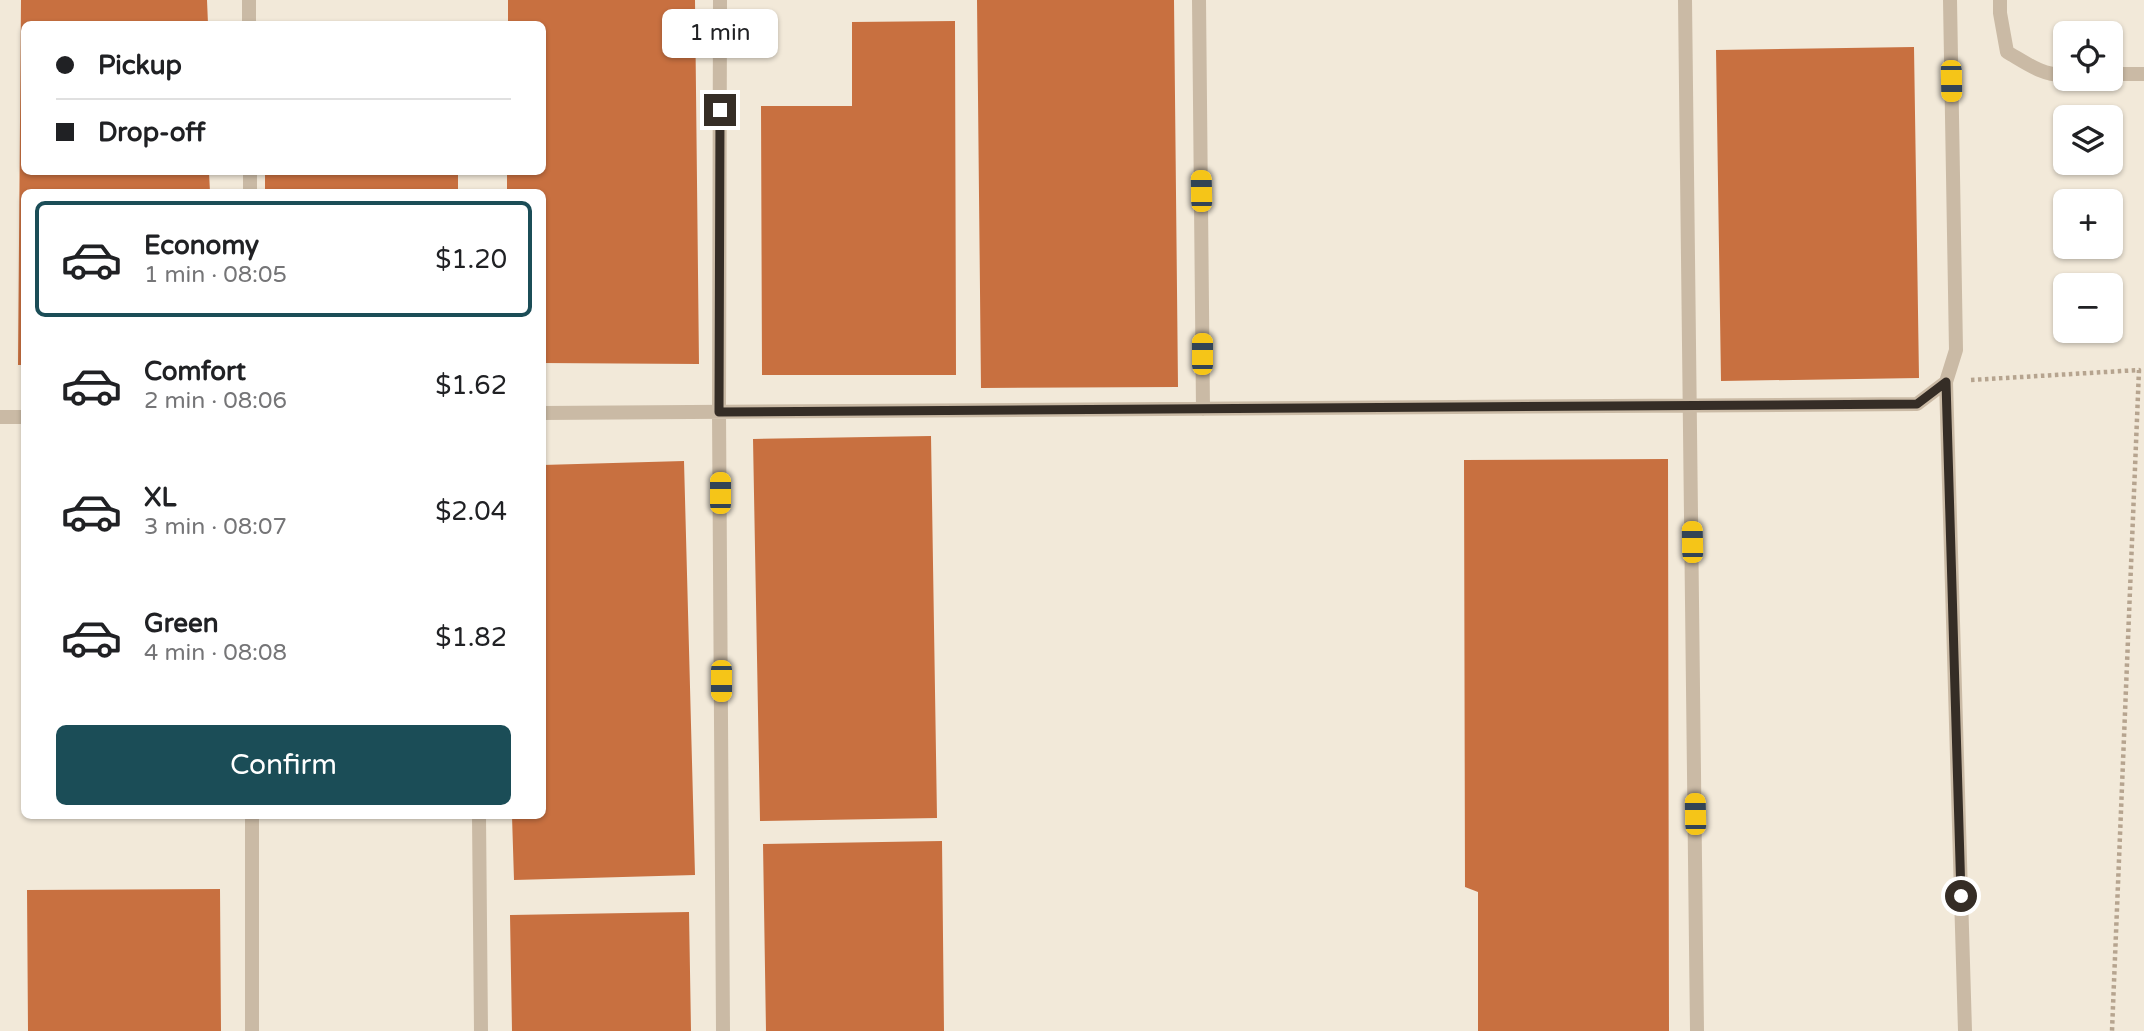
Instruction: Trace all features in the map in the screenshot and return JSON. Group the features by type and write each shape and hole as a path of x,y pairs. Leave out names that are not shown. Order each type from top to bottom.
{"lane":[{"path":"249,0 249,21"},
{"path":"720,0 719,412 723,1031"},
{"path":"1199,0 1203,409"},
{"path":"1685,0 1698,1031"},
{"path":"1950,0 1956,350 1946,382 1965,1031"},
{"path":"2000,0 2007,52 2034,68 2053,75"},
{"path":"2123,74 2144,74"},
{"path":"546,413 1917,404 1946,382"},
{"path":"0,417 21,417"},
{"path":"251,819 252,1031"},
{"path":"479,819 481,1031"}],"path":[{"path":"1946,382 2140,370 2112,1031"}],"building":[{"path":"21,0 207,0 208,21 21,21 21,175 209,175 210,189 21,189 21,365 18,365"},
{"path":"508,0 695,0 699,364 546,363 546,189 507,189 507,175 546,175 546,21 508,21"},
{"path":"977,0 1174,0 1178,387 981,388"},
{"path":"955,21 956,375 762,375 761,106 852,106 852,22"},
{"path":"1914,47 1919,378 1721,381 1716,50"},
{"path":"265,175 458,175 458,189 265,189"},
{"path":"931,436 937,818 760,821 753,439"},
{"path":"1668,459 1669,1031 1478,1031 1478,892 1465,887 1464,460"},
{"path":"684,461 695,875 514,880 512,819 546,819 546,465"},
{"path":"942,841 944,1031 766,1031 763,844"},
{"path":"220,889 221,1031 28,1031 27,890"},
{"path":"689,912 691,1031 512,1031 510,915"}],"route":[{"path":"720,110 719,412 1917,404 1946,382 1961,896"}]}
